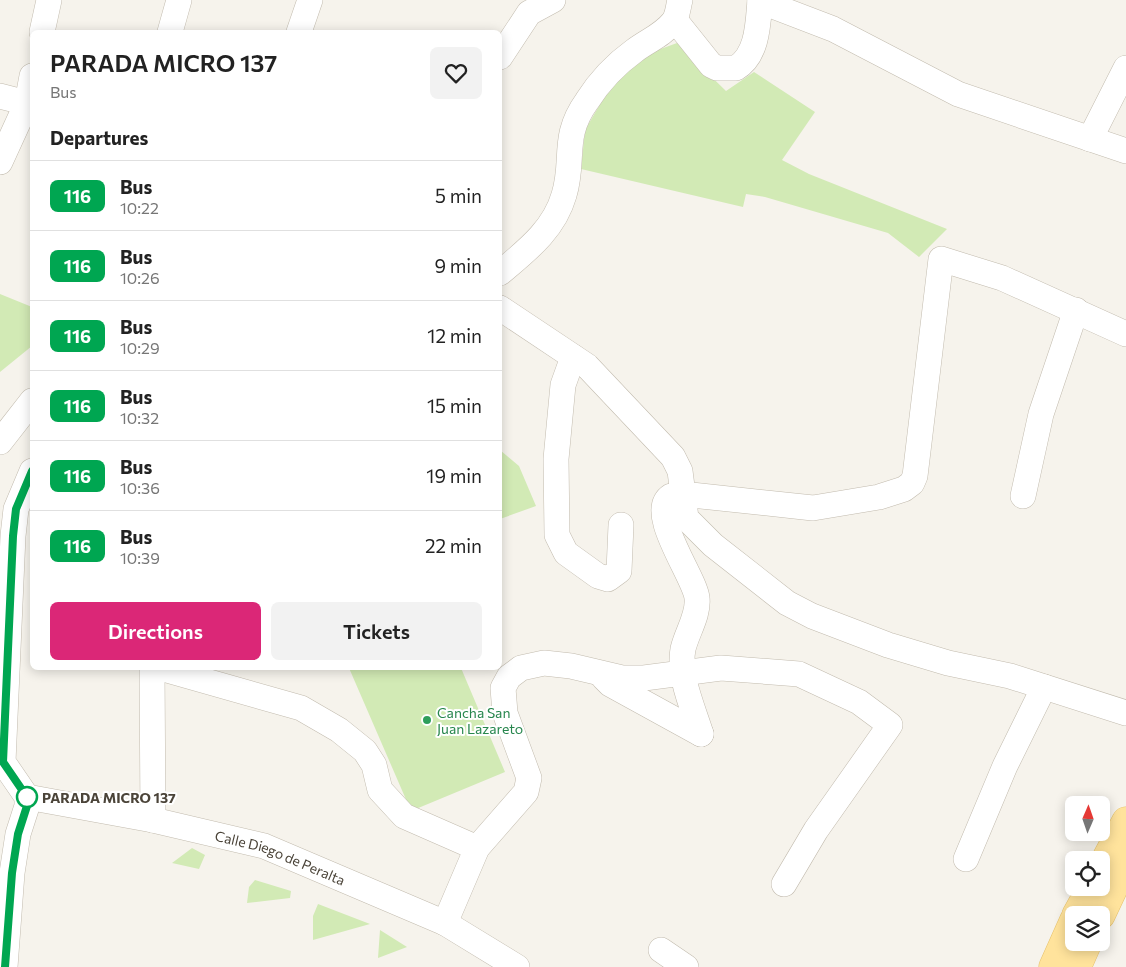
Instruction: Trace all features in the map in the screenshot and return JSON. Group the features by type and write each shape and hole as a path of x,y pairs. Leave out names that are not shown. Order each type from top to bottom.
{"main road":[{"path":"1110,851 1126,821"},
{"path":"1105,906 1126,862"},
{"path":"1053,967 1065,940"},
{"path":"1077,967 1084,951"}],"street":[{"path":"42,30 49,0"},
{"path":"171,30 179,0"},
{"path":"300,30 310,0"},
{"path":"502,52 522,7 553,0"},
{"path":"502,271 541,237 552,223 564,196 570,134 575,119 587,100 609,73 633,51 665,30 677,10 711,65 717,68 736,68 748,58 754,45 760,1 834,29 958,94 1126,151"},
{"path":"1090,139 1126,68"},
{"path":"0,96 30,102 0,162"},
{"path":"600,673 610,684 701,734 683,674 683,650 693,621 697,596 668,531 664,517 665,504 671,496 682,494 813,508 879,497 904,489 912,483 915,476 941,259 1002,278 1126,334"},
{"path":"502,309 587,366 673,456 680,472 686,518 713,544 787,603 812,616 888,645 1044,687 1126,713"},
{"path":"1023,496 1040,414 1076,310"},
{"path":"573,358 563,385 556,459 556,535 566,553 598,576 608,579 619,571 621,525"},
{"path":"0,442 30,404"},
{"path":"5,967 12,873 27,797 3,762 3,729 13,536 16,509 30,476"},
{"path":"445,923 477,848 526,792 529,778 505,713 503,688 509,677 521,668 544,663 622,678 644,678 721,668 799,674 859,702 890,725 816,830 784,884"},
{"path":"152,670 153,820"},
{"path":"167,670 300,708 339,730 364,751 374,765 380,790 404,816 477,848"},
{"path":"966,859 1005,766 1044,687"},
{"name":"Calle Diego de Peralta","path":"27,797 153,820 264,846 445,923 516,967"},
{"path":"661,950 686,967"}],"green space":[{"path":"677,43 726,91 754,72 815,112 782,160 809,174 947,229 919,257 888,233 765,197 746,194 743,207 581,169 585,130 613,82 647,54"},
{"path":"0,294 30,306 30,348 0,372"},
{"path":"502,452 519,466 536,506 502,518"},
{"name":"Cancha San Juan Lazareto","path":"350,670 462,670 505,772 411,811"},
{"path":"192,848 205,855 199,869 172,863"},
{"path":"255,880 291,891 290,898 247,903 249,887"},
{"path":"318,904 370,924 313,940 313,916"},
{"path":"380,930 407,947 378,958"}],"bus line":[{"name":"116","path":"5,967 8,949 8,918 12,873 18,834 27,806 27,797 3,762 3,729 13,536 16,509 30,475"}],"place":[{"name":"Cancha San Juan Lazareto","path":"427,720"},
{"name":"PARADA MICRO 137","path":"27,797"}]}
